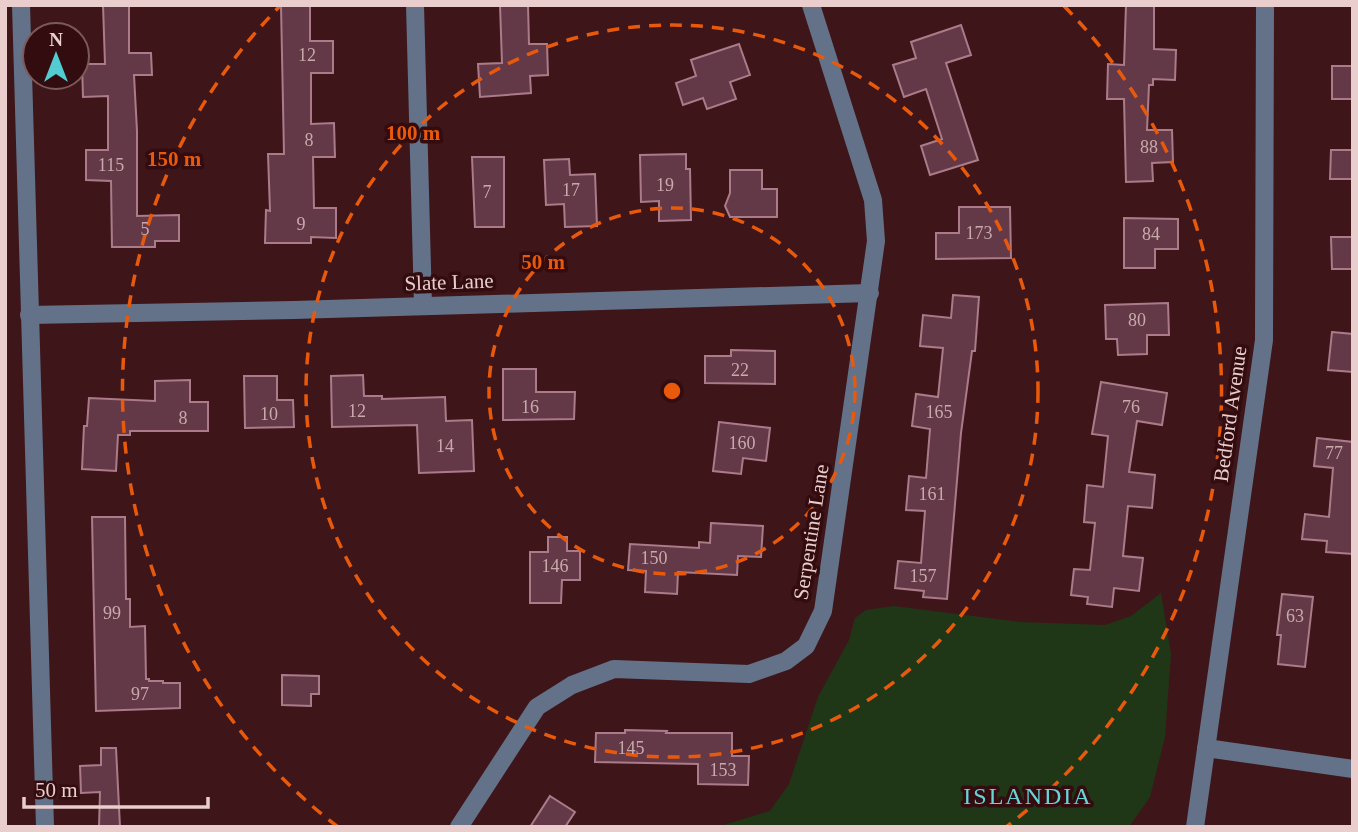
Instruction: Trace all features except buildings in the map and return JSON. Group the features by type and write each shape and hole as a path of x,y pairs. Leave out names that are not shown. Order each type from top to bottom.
{"street":[{"path":"21,5 45,827"},
{"path":"415,5 423,305"},
{"name":"Serpentine Lane","path":"459,827 537,707 572,685 614,669 749,674 786,662 806,646 823,611 876,241 873,200 810,5"},
{"name":"Bedford Avenue","path":"1195,827 1264,340 1265,5"},
{"name":"Slate Lane","path":"29,315 870,293"},
{"path":"1206,748 1353,769"}],"green space":[{"path":"1161,593 1171,654 1165,737 1150,797 1129,827 717,827 770,811 789,784 818,697 849,640 855,618 866,610 894,606 1020,622 1105,625 1131,616"}],"district":[{"name":"ISLANDIA","path":"1028,796"}]}
